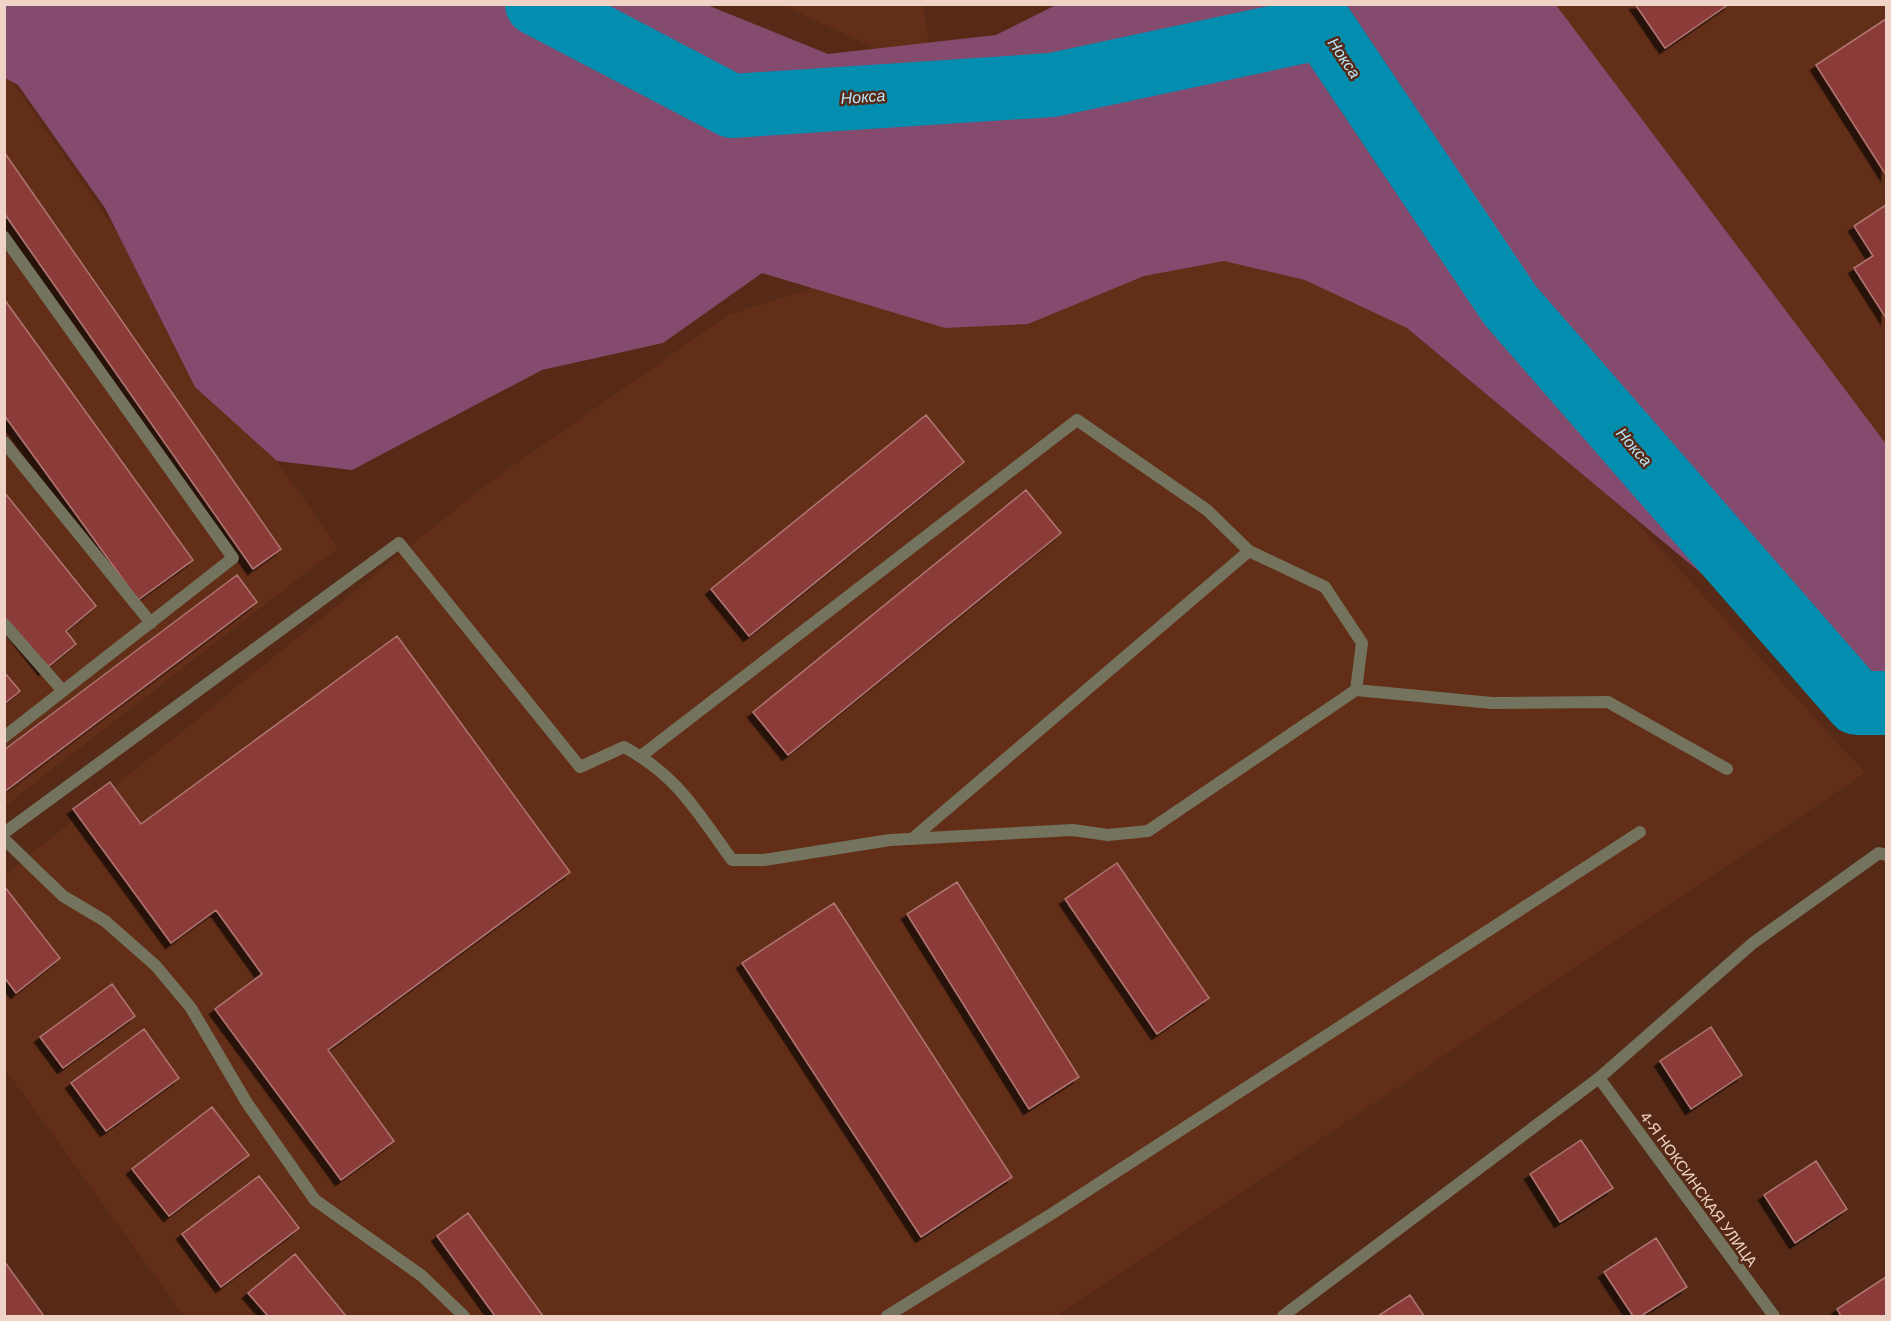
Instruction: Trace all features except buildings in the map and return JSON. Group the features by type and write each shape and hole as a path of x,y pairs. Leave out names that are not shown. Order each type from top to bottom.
{"street":[{"path":"4,237 233,558 4,737"},
{"path":"641,756 1077,420 1207,510 1249,551 1325,587 1362,643 1356,690"},
{"path":"4,442 151,623"},
{"path":"4,833 399,543 580,767 624,747 653,763 683,792 732,860 764,860 912,839 1073,830 1108,835 1148,831 1356,690 1492,703 1608,702 1727,769"},
{"path":"912,839 1249,551"},
{"path":"4,624 63,691"},
{"path":"887,1317 1053,1213 1640,832"},
{"path":"4,838 63,897 105,921 156,966 191,1008 247,1103 315,1200 422,1276 464,1317"},
{"path":"1283,1317 1599,1078 1753,943 1879,853 1887,855"},
{"name":"4-Я НОКСИНСКАЯ УЛИЦА","path":"1599,1078 1774,1317"}],"shaded area":[{"path":"4,5 707,5 828,54 996,35 1056,5 1556,5 1886,444 1886,679 1856,678 1800,628 1708,579 1407,328 1305,280 1224,261 1144,276 1028,324 945,328 762,273 663,343 542,370 352,470 277,461 195,387 105,208 18,85 5,78"},
{"path":"783,5 923,5 929,44 889,55"},
{"path":"1542,5 1886,5 1886,466"},
{"path":"4,70 338,548 5,806 4,806"},
{"path":"1286,138 1865,773 1057,1316 184,1316 5,1069 4,876 484,486 728,315"}],"waterway":[{"name":"Нокса","path":"537,4 732,106 1052,85 1323,27 1510,305 1857,703 1886,703"}]}
